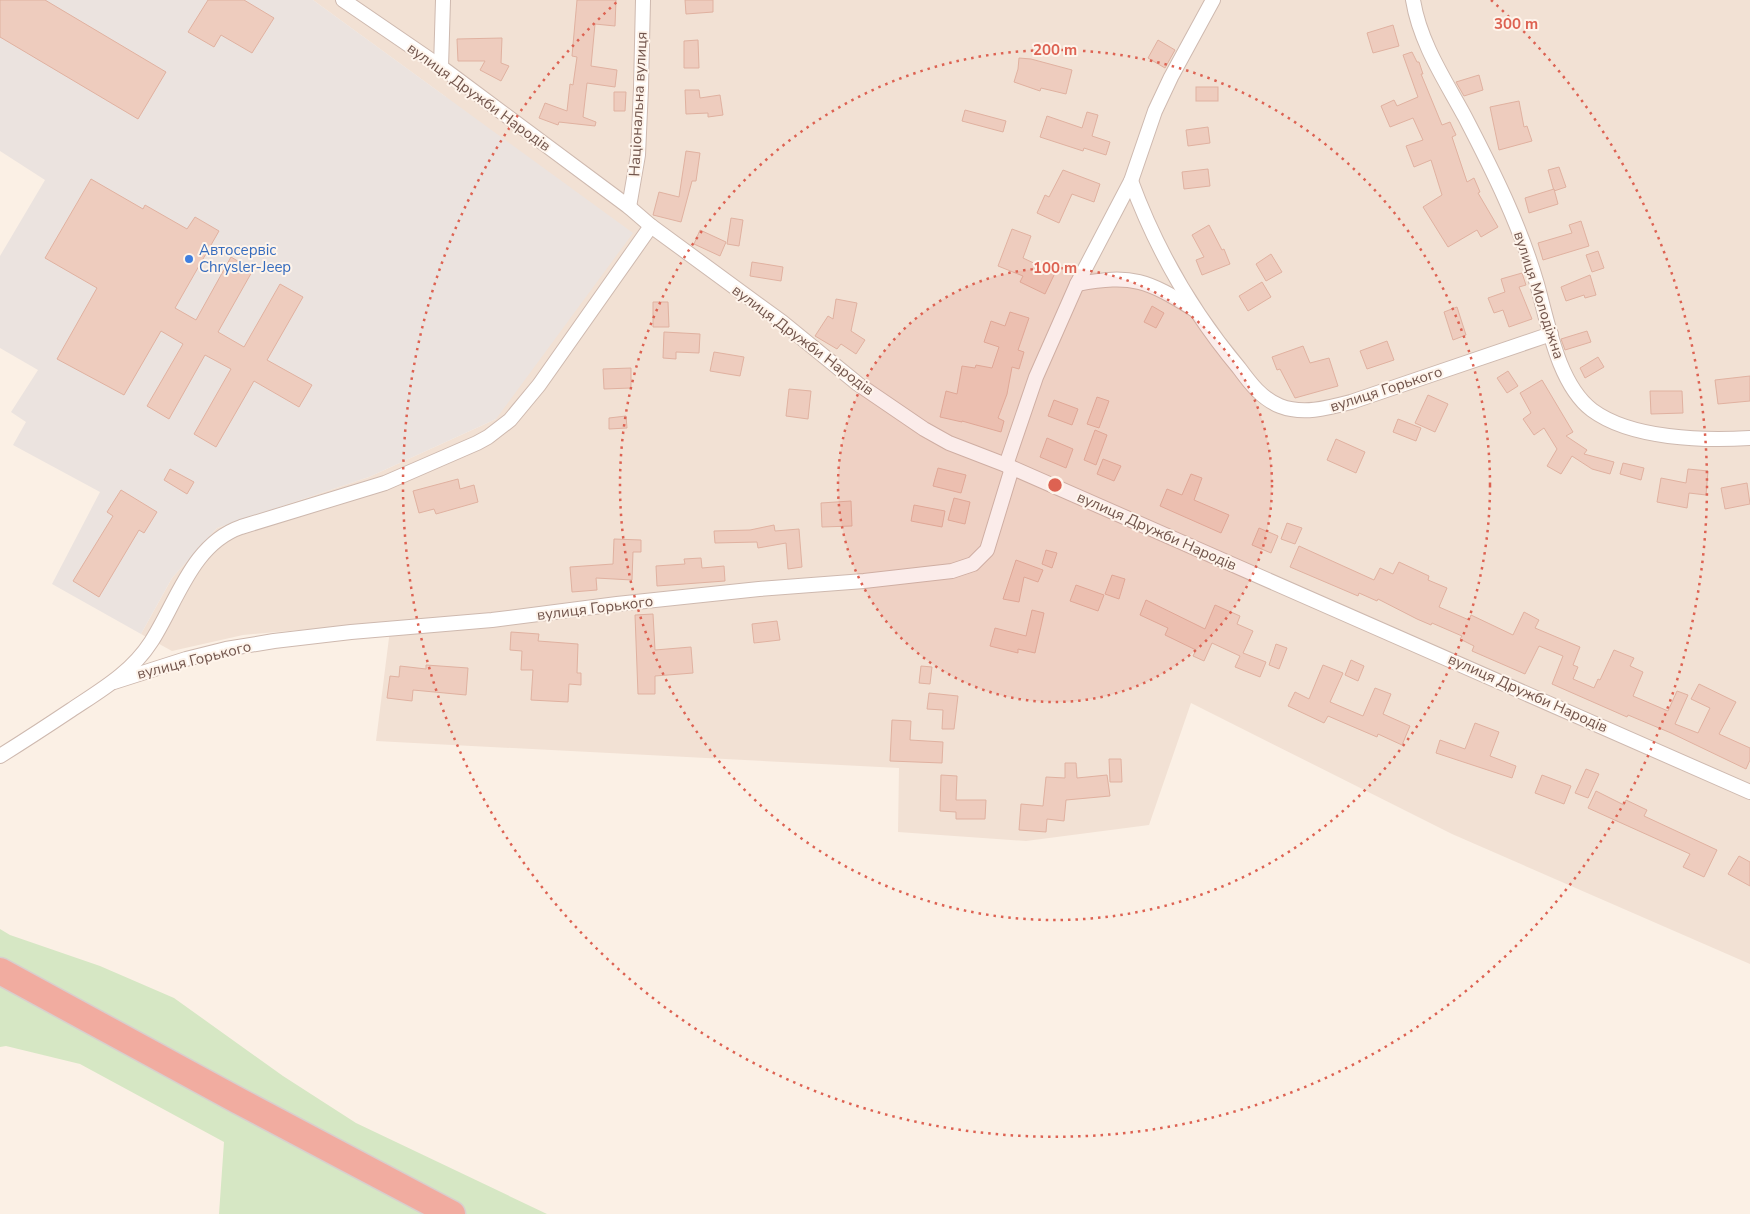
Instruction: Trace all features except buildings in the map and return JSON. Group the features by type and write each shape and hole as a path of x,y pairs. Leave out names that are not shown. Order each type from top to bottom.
{"highway":[{"path":"0,971 452,1214"}],"street":[{"name":"вулиця Дружби Народів","path":"342,0 441,67 629,207 651,226 782,322 858,384 924,429 949,443 1009,466 1750,792"},
{"path":"441,67 443,0"},
{"name":"Національна вулиця","path":"629,207 638,155 643,0"},
{"name":"вулиця Горького","path":"114,682 186,659 274,641 351,632 492,620 759,589 864,581 952,571 973,564 986,550 1036,377 1077,284 1131,181 1155,111 1171,77 1213,0"},
{"name":"вулиця Молодіжна","path":"1413,0 1428,48 1482,151 1525,244 1562,367 1580,398 1592,410 1604,418 1632,428 1675,437 1706,439 1750,438"},
{"name":"вулиця Горького","path":"1131,181 1156,240 1197,312 1231,359 1261,394 1282,407 1299,410 1319,410 1351,402 1551,334"},
{"path":"0,756 114,682 130,668 143,654 164,622 202,555 218,538 241,527 385,483 477,443 500,428 519,410 539,385 651,226"},
{"path":"1077,284 1120,279 1136,281 1152,285 1167,292 1197,312"}],"shaded area":[{"path":"0,0 313,0 633,233 496,419 369,477 217,528 172,578 141,634 52,584 100,492 13,445 26,422 11,412 38,370 0,348 0,256 45,180 0,151"},
{"path":"313,0 1750,0 1750,964 1452,834 1191,703 1149,825 1026,841 898,832 899,768 376,741 391,622 243,635 172,651 141,634 172,578 217,528 369,477 496,419 446,97"}],"green space":[{"path":"0,929 10,935 100,966 174,998 283,1076 356,1123 547,1214 219,1214 224,1142 80,1064 6,1046 0,1047"}],"place":[{"name":"Автосервіс Chrysler-Jeep","path":"189,259"}]}
